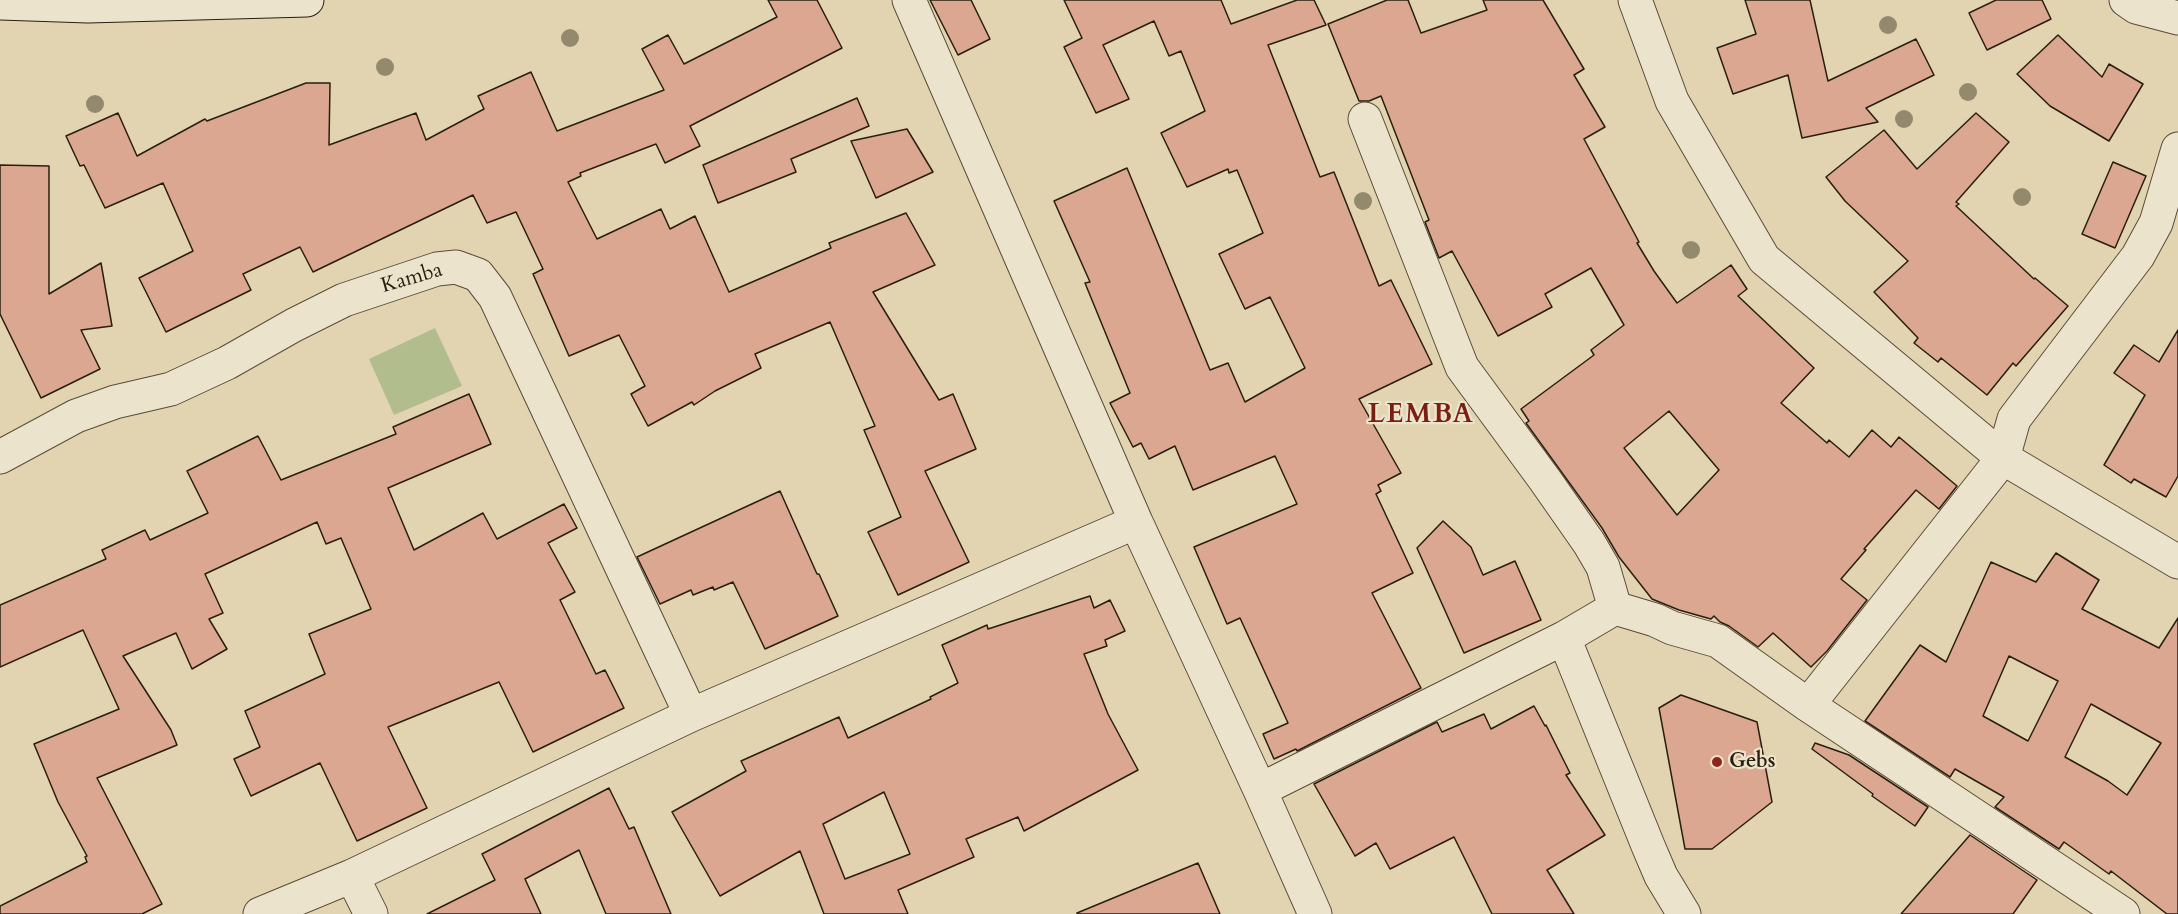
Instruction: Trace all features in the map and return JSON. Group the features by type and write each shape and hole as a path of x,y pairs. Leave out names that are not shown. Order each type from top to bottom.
{"street":[{"path":"0,3 307,0"},
{"path":"909,0 1136,522 1315,914"},
{"path":"1635,0 1672,100 1764,259 2003,458 2178,562"},
{"path":"2127,0 2136,7 2178,18"},
{"path":"1365,119 1462,367 1589,543 1603,567 1615,608"},
{"path":"1808,705 2003,458 2013,419 2138,255 2156,223 2178,149"},
{"name":"Kamba","path":"0,457 76,416 115,402 171,390 227,363 344,300 437,270 456,267 478,275 495,297 691,715"},
{"path":"260,914 352,876 691,715 1136,522"},
{"path":"1260,790 1564,638 1615,608 1718,641 1808,705 2123,914"},
{"path":"1564,638 1661,876 1684,914"},
{"path":"352,876 371,914"}],"green space":[{"path":"435,328 462,386 394,415 369,359"}],"building":[{"path":"768,0 817,0 842,48 690,126 700,146 665,163 656,144 580,173 581,176 568,182 597,239 661,209 670,229 695,216 729,292 831,248 829,243 906,213 935,265 873,292 939,400 953,394 976,449 925,471 969,562 898,595 868,532 901,517 864,430 875,426 830,322 755,354 761,368 715,391 694,405 692,402 648,426 631,394 645,386 619,335 569,356 533,274 543,269 516,212 487,223 473,195 313,272 300,247 243,274 251,290 166,332 139,278 193,251 163,183 105,208 84,165 80,166 66,136 118,113 137,156 205,119 207,121 306,83 330,83 329,145 416,113 426,140 484,109 478,96 531,72 557,131 664,90 642,49 668,35 684,64 777,17"},
{"path":"930,0 971,0 990,39 958,55"},
{"path":"1064,0 1221,0 1231,24 1297,0 1314,0 1326,25 1268,45 1320,177 1334,172 1379,286 1391,280 1432,364 1359,399 1401,473 1378,485 1381,491 1376,494 1413,573 1372,593 1421,688 1297,751 1296,749 1274,759 1263,734 1288,723 1240,618 1227,624 1194,547 1297,504 1275,456 1193,490 1175,446 1149,459 1141,443 1133,447 1110,403 1130,393 1085,283 1090,282 1054,201 1127,168 1210,370 1228,363 1245,402 1305,368 1270,297 1245,309 1219,254 1263,233 1237,170 1229,173 1228,169 1187,187 1161,133 1205,111 1181,51 1169,56 1154,21 1103,45 1129,99 1096,113 1064,47 1082,38"},
{"path":"1387,0 1408,0 1421,33 1487,10 1483,0 1543,0 1584,69 1574,75 1605,127 1584,139 1639,242 1637,243 1677,303 1731,265 1747,289 1738,296 1814,368 1781,403 1827,443 1829,440 1849,457 1872,430 1891,447 1899,437 1957,486 1939,509 1916,490 1864,549 1866,550 1841,579 1867,600 1827,651 1811,667 1773,633 1758,647 1714,616 1711,619 1652,599 1619,557 1602,528 1526,423 1529,421 1521,409 1594,355 1591,350 1624,325 1591,268 1545,294 1552,307 1498,336 1452,251 1439,258 1425,222 1429,220 1381,96 1369,101 1359,101 1328,24","holes":["1669,411 1719,470 1677,515 1624,448"]},
{"path":"1745,0 1810,0 1828,81 1916,39 1934,75 1866,108 1878,122 1802,138 1788,75 1733,94 1717,48 1756,34"},
{"path":"1996,0 2042,0 2051,19 1987,50 1969,13"},
{"path":"2058,35 2102,77 2109,64 2143,84 2109,141 2050,106 2017,74"},
{"path":"857,98 869,126 791,159 796,172 718,203 703,165"},
{"path":"1976,113 2009,142 1956,202 1959,204 1956,206 2034,279 2068,306 2016,366 2013,363 1987,395 1941,358 1938,362 1914,343 1918,338 1874,292 1908,261 1845,201 1826,177 1884,130 1917,169"},
{"path":"907,129 933,172 876,198 851,141"},
{"path":"2113,162 2146,176 2115,248 2082,234"},
{"path":"0,165 49,166 49,294 101,263 112,326 81,330 100,369 41,398 0,314"},
{"path":"2178,330 2178,476 2166,497 2134,479 2131,483 2104,465 2145,395 2114,373 2134,345 2159,362"},
{"path":"469,394 491,444 388,488 414,550 483,513 497,539 564,504 577,528 548,543 575,592 560,600 596,674 605,670 624,708 533,752 499,682 388,727 427,808 357,841 320,763 251,796 234,759 260,747 245,711 325,674 309,634 371,609 341,538 326,544 317,522 205,574 223,613 209,619 227,649 192,669 176,633 123,656 171,730 177,745 97,778 162,904 142,914 0,914 0,906 87,862 85,857 87,856 58,802 34,744 119,709 83,630 0,667 0,605 106,559 102,550 145,530 150,540 208,513 187,471 258,436 281,480 396,434 393,427"},
{"path":"780,491 838,616 765,649 733,582 693,595 691,590 660,604 637,557"},
{"path":"1443,521 1471,547 1483,575 1515,561 1541,620 1464,653 1417,548"},
{"path":"2056,553 2099,580 2082,609 2159,648 2178,618 2178,914 2167,914 2111,871 2109,874 2064,842 2059,849 1995,807 2004,797 1955,769 1950,777 1865,721 1920,645 1946,662 1991,562 2036,582","holes":["2009,656 2058,681 2028,741 1983,716","2091,704 2161,743 2127,795 2108,781 2065,757"]},
{"path":"1090,596 1094,608 1110,600 1125,631 1105,640 1107,646 1084,654 1108,714 1138,770 1024,831 1018,817 966,839 974,857 898,890 908,914 824,914 800,851 720,896 672,812 746,771 741,761 839,717 848,738 931,699 930,697 958,683 942,645 987,625 988,629","holes":["884,792 910,854 845,879 823,824"]},
{"name":"Gebs","path":"1681,695 1757,722 1772,802 1712,849 1685,849 1659,708"},
{"path":"1534,706 1570,773 1566,775 1605,835 1547,870 1574,914 1492,914 1454,837 1390,869 1376,843 1355,856 1314,784 1437,722 1442,732 1484,714 1491,729"},
{"path":"1815,743 1849,755 1928,807 1915,826 1812,749"},
{"path":"609,788 629,829 634,827 671,914 606,914 579,850 525,879 541,914 427,914 495,880 482,854"},
{"path":"1970,835 2037,880 2013,914 1901,914"},
{"path":"1198,863 1220,914 1077,914 1077,913"}],"place":[{"name":"Gebs","path":"1717,762"}],"district":[{"name":"LEMBA","path":"1421,416"}]}
